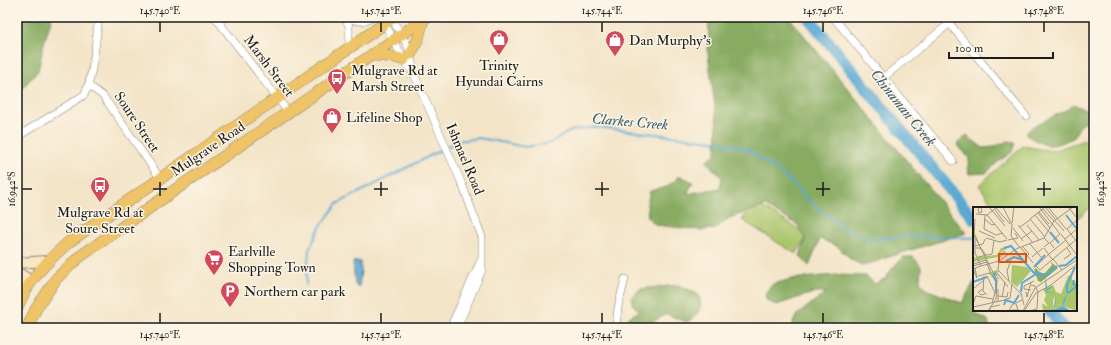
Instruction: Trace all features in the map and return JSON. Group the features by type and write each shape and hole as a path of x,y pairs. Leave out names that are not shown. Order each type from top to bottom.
{"main road":[{"name":"Mulgrave Road","path":"27,328 44,296 62,272 86,252 425,18"},
{"path":"372,55 407,57 418,38 425,18"},
{"name":"Mulgrave Road","path":"17,308 29,285 47,261 70,241 390,20"},
{"path":"29,285 44,296"}],"street":[{"path":"17,137 81,98 86,91 99,17"},
{"name":"Marsh Street","path":"215,17 288,112"},
{"path":"345,17 349,26 349,48"},
{"path":"349,17 359,22 371,17"},
{"path":"833,17 953,161"},
{"path":"944,17 1026,116"},
{"name":"Ishmael Road","path":"390,20 451,158 480,229 484,244 483,265 480,276 457,328"},
{"path":"883,78 950,23"},
{"name":"Soure Street","path":"88,85 103,96 160,178"},
{"name":"Ishmael Road","path":"450,328 483,256"},
{"path":"17,263 47,261"},
{"path":"17,272 29,285"},
{"path":"616,328 618,307 625,279"},
{"path":"17,282 29,285"}],"green space":[{"path":"17,17 52,17 44,43 38,71 17,94"},
{"path":"709,17 789,17 966,233 863,266 850,259 837,246 820,239 809,266 800,256 805,239 798,225 765,206 729,218 715,229 700,230 656,225 648,218 647,204 650,191 667,187 680,176 693,182 687,194 720,188 722,178 706,161 716,154 717,123 708,53"},
{"path":"1073,104 1087,110 1090,117 1079,127 1073,138 1059,144 1049,145 1039,142 1026,135 1030,128 1066,110"},
{"path":"967,136 983,148 994,147 1008,141 1015,142 1012,152 986,173 969,174 969,158 957,144"},
{"path":"1090,138 1094,143 1094,205 1077,218 1077,207 994,207 979,185 1023,146 1053,151"},
{"path":"754,202 808,235 796,254 742,220"},
{"path":"903,257 913,257 921,266 920,282 928,290 962,303 973,284 973,311 975,311 975,314 988,320 990,328 791,328 796,316 826,292 816,292 776,305 766,300 765,293 773,284 792,279 836,275 866,276 875,284 886,278 893,267"},
{"path":"678,285 698,294 700,299 700,307 695,316 687,322 666,314 648,325 646,328 627,328 629,317 639,311 633,305 631,297 640,289"}],"water":[{"path":"360,261 361,268 359,286 357,287 355,284 353,262"}],"waterway":[{"name":"Chinaman Creek","path":"808,17 973,218"},
{"name":"Clarkes Creek","path":"306,285 309,250 320,227 337,204 458,141 479,138 526,147 550,143 570,131 595,127 713,141 747,149 786,177 809,201 844,229 871,239 919,236 973,238"},
{"name":"Chinaman Creek","path":"1050,311 1064,328"}],"place":[{"name":"Trinity Hyundai Cairns","path":"499,56"},
{"name":"Dan Murphy's","path":"615,57"},
{"name":"Mulgrave Rd at Marsh Street","path":"337,95"},
{"name":"Lifeline Shop","path":"332,134"},
{"name":"Mulgrave Rd at Soure Street","path":"100,203"},
{"name":"Earlville Shopping Town","path":"214,276"},
{"name":"Northern car park","path":"230,308"}]}
